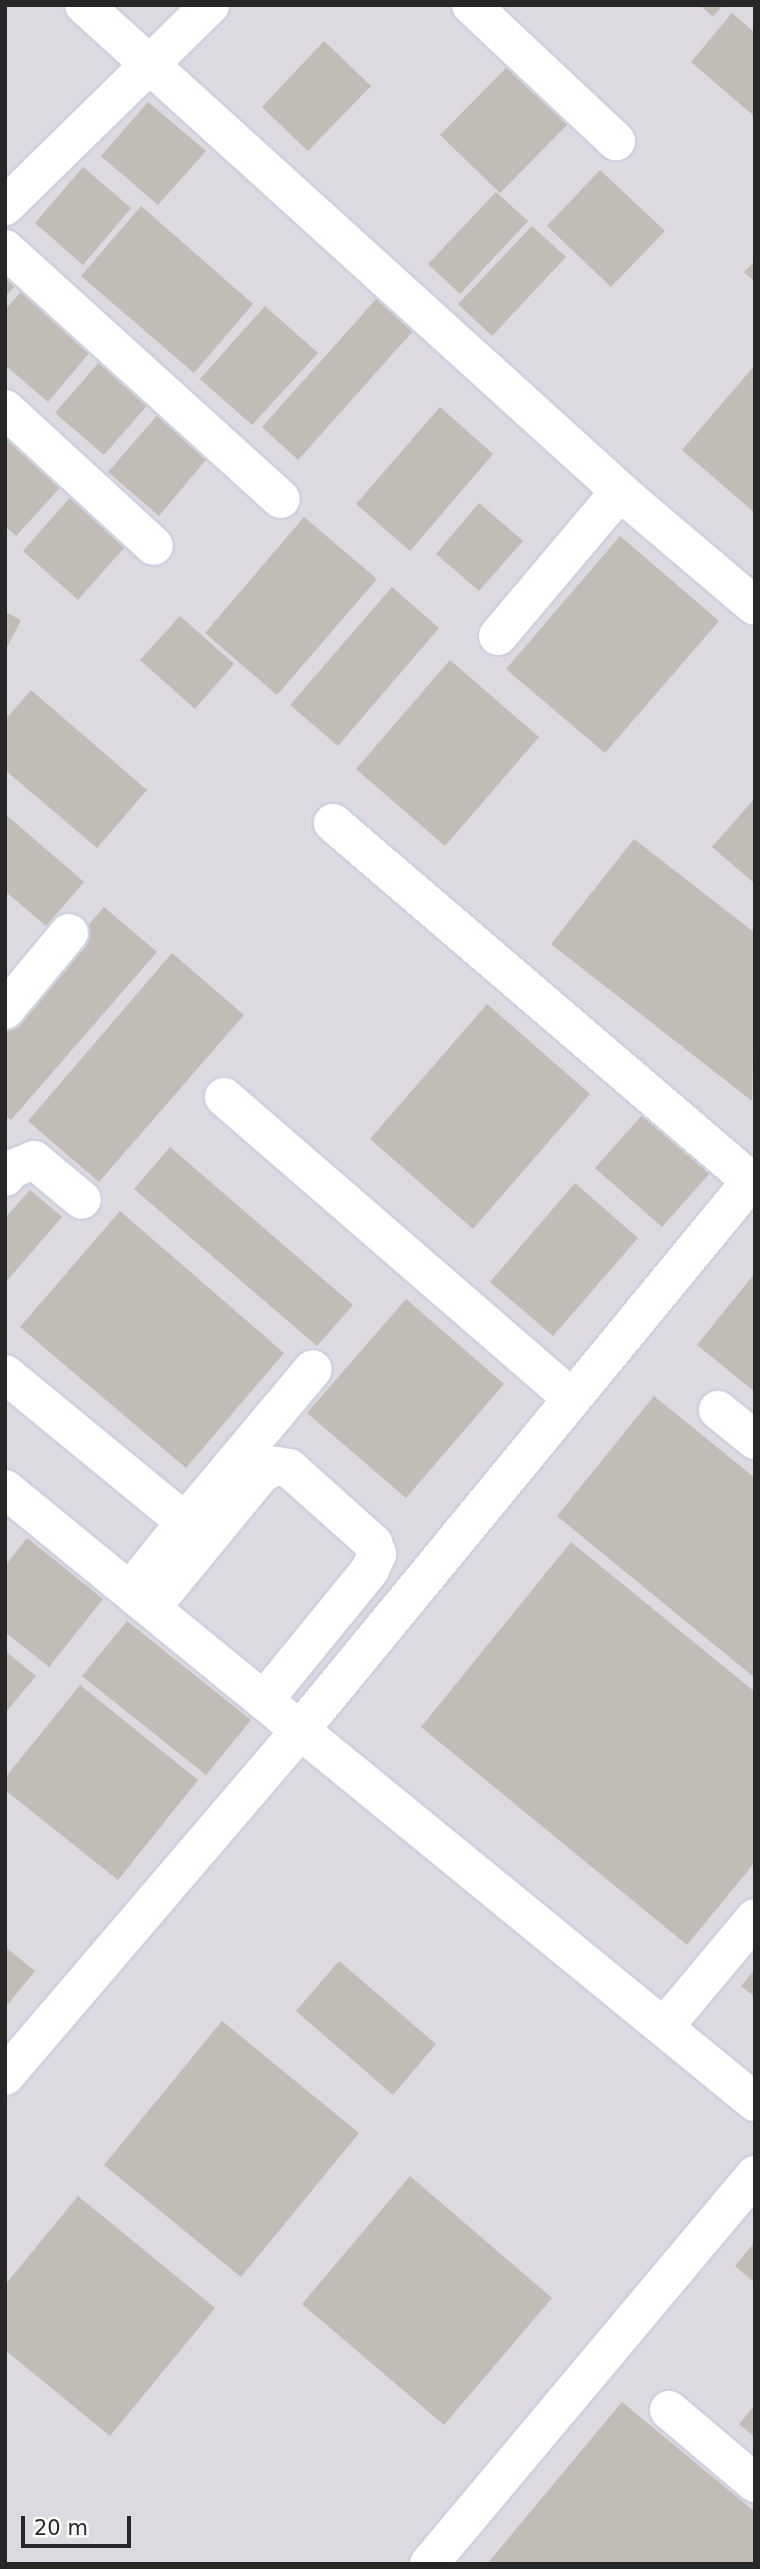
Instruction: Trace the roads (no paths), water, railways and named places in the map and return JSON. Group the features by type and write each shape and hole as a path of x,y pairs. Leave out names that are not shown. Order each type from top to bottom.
{"street":[{"path":"84,5 149,61 620,491 755,606"},
{"path":"5,206 149,61 210,5"},
{"path":"471,5 616,141"},
{"path":"5,249 281,499"},
{"path":"5,408 154,546"},
{"path":"498,636 620,491"},
{"path":"5,2076 300,1730 753,1179 333,823"},
{"path":"5,1010 69,933"},
{"path":"224,1097 571,1398"},
{"path":"5,1177 12,1169 34,1160 82,1200"},
{"path":"140,1599 185,1522 313,1369"},
{"path":"5,1374 185,1522"},
{"path":"718,1410 755,1440"},
{"path":"140,1599 262,1473 276,1466 289,1468 373,1542 377,1554 370,1570 264,1700"},
{"path":"5,1489 755,2102"},
{"path":"664,2027 755,1918"},
{"path":"429,2564 755,2175"},
{"path":"669,2410 755,2483"}]}
